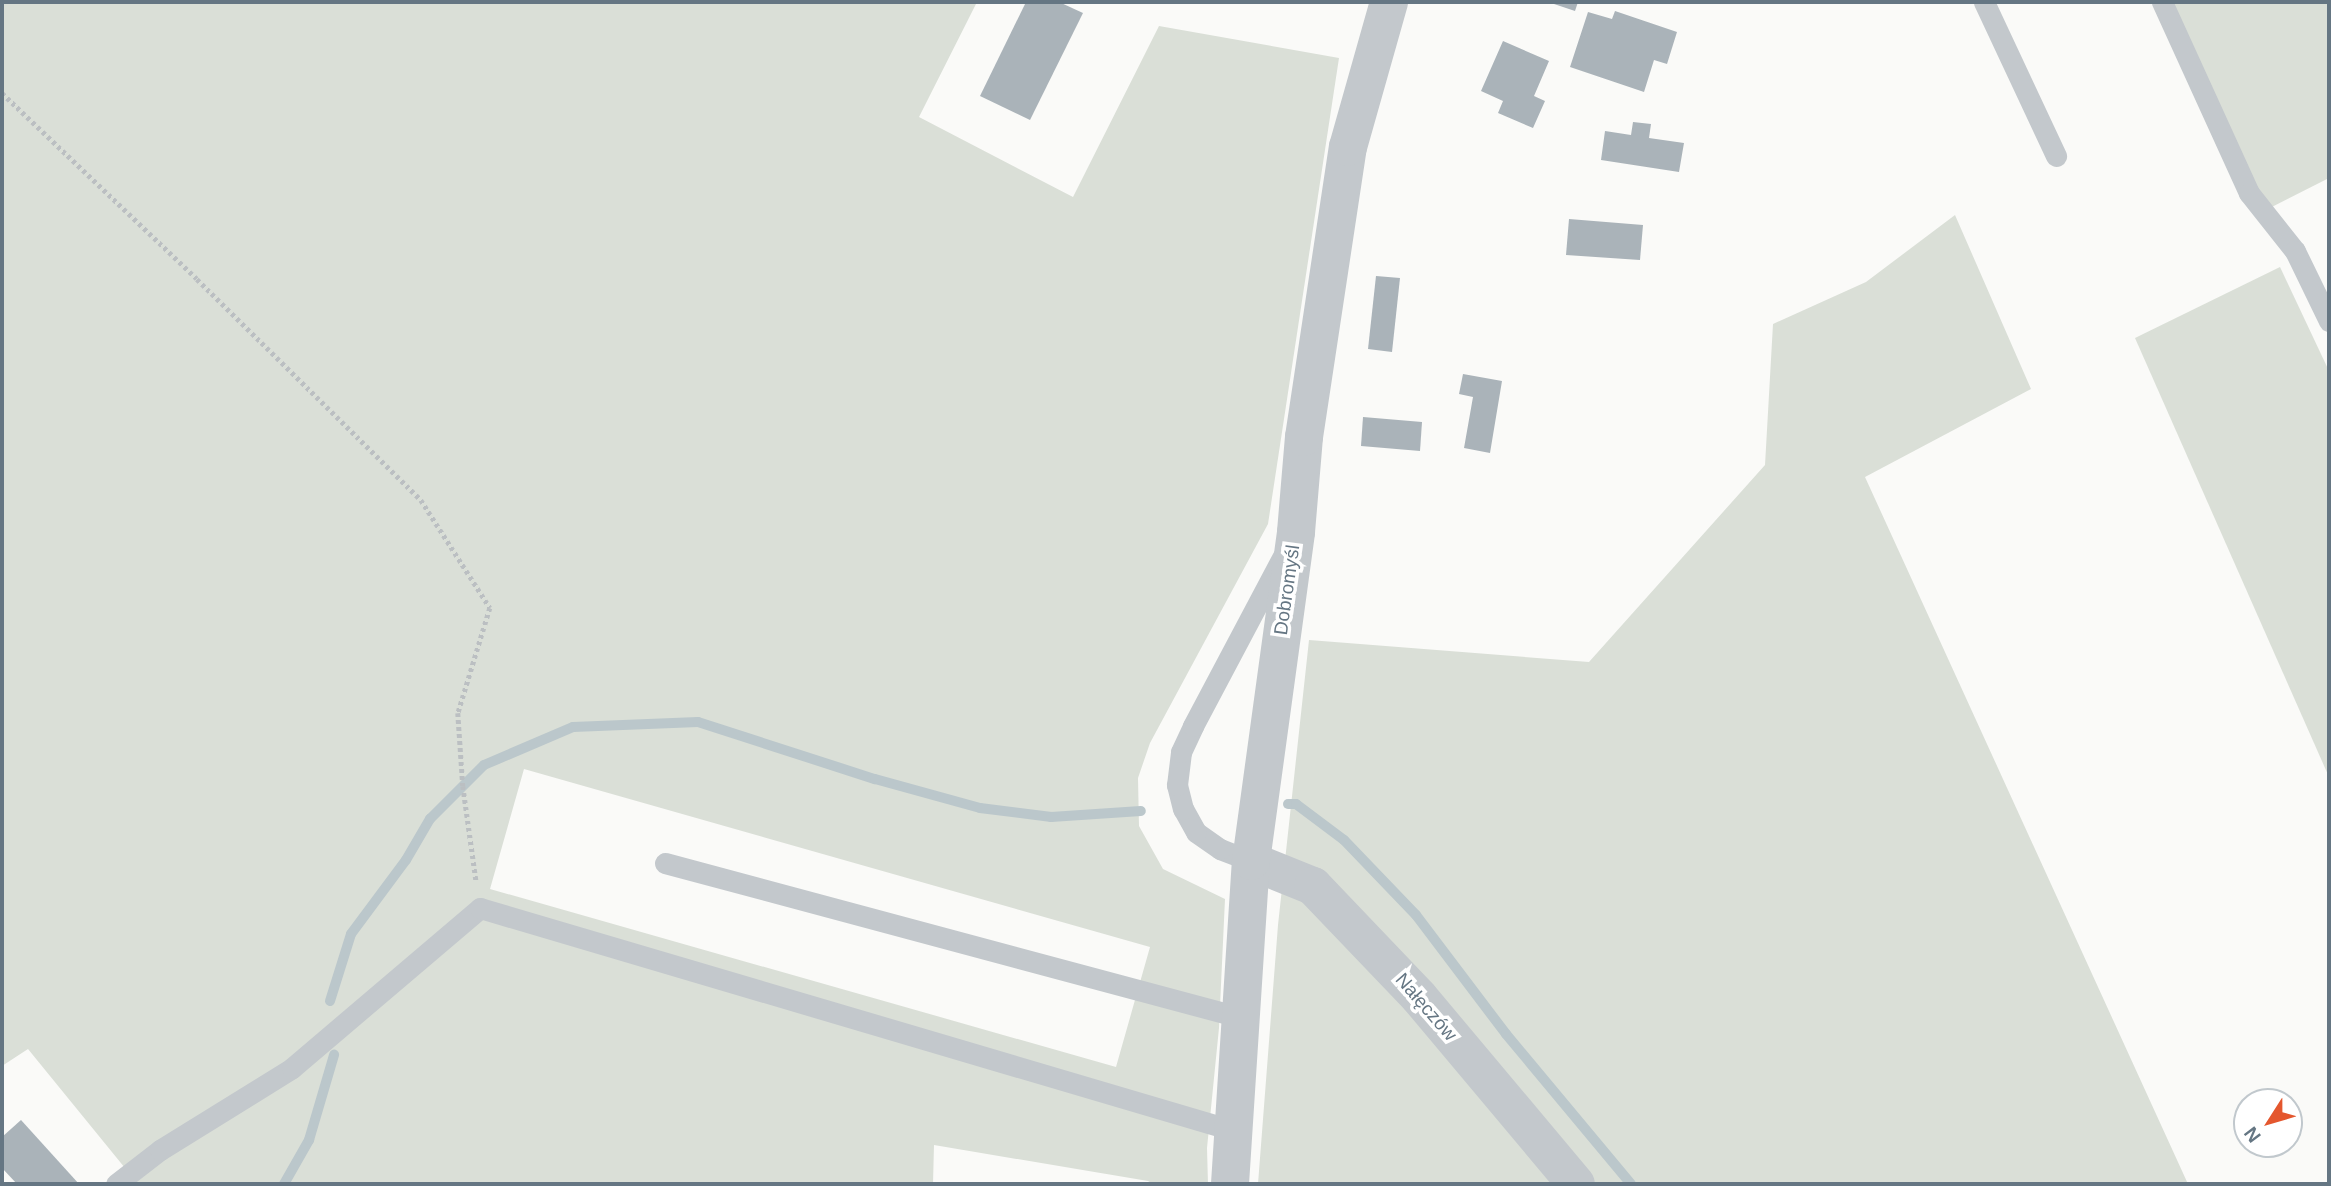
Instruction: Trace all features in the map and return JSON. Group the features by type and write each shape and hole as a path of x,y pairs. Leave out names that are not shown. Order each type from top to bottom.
{"street":[{"name":"Dobromyśl","path":"1230,1184 1251,861 1296,532 1304,437 1348,147 1388,2"},
{"name":"Nałęczów","path":"1251,861 1312,886 1419,997 1576,1184"}],"lane":[{"path":"1984,2 2056,156"},
{"path":"2162,2 2249,193 2295,251 2329,321"},
{"path":"1251,861 1220,849 1196,832 1183,809 1177,785 1181,752 1296,532"},
{"path":"665,863 1239,1017"},
{"path":"116,1184 160,1150 292,1068 480,908 1233,1130"}],"path":[{"path":"2,93 197,279 421,500 490,608 458,713 463,786 480,908"}],"shaded area":[{"path":"2,2 977,2 919,117 1073,197 1159,26 1339,58 1268,524 1150,743 1138,778 1139,826 1163,869 1225,899 1219,1028 1207,1148 1208,1184 1153,1184 934,1145 933,1184 138,1184 28,1049 2,1066","holes":["524,769 1150,947 1116,1067 490,889"]},
{"path":"2167,2 2329,2 2329,178 2256,215"},
{"path":"1955,215 2031,389 1865,477 2188,1184 1258,1184 1278,925 1309,640 1589,662 1765,465 1773,324 1866,282"},
{"path":"2280,267 2329,371 2329,777 2135,338"}],"building":[{"path":"1026,2 1059,2 1083,13 1030,120 980,96"},
{"path":"1548,2 1578,2 1575,11"},
{"path":"1615,11 1677,32 1667,64 1654,60 1644,92 1570,67 1588,12 1612,19"},
{"path":"1503,41 1549,61 1534,96 1545,101 1533,128 1498,113 1503,101 1481,91"},
{"path":"1633,122 1651,124 1649,138 1684,143 1679,172 1601,160 1605,131 1631,135"},
{"path":"1569,219 1643,225 1640,260 1566,255"},
{"path":"1376,276 1400,278 1392,352 1368,349"},
{"path":"1463,374 1502,381 1490,453 1464,448 1473,397 1459,394"},
{"path":"1363,417 1422,422 1420,451 1361,446"},
{"path":"21,1120 79,1184 17,1184 2,1168 2,1137"}],"waterway":[{"path":"330,1001 351,934 406,860 430,819 484,765 573,727 698,722 875,779 980,808 1051,817 1141,811"},
{"path":"1288,804 1296,804 1344,840 1416,915 1506,1034 1631,1184"},
{"path":"284,1184 309,1140 334,1055"}]}
